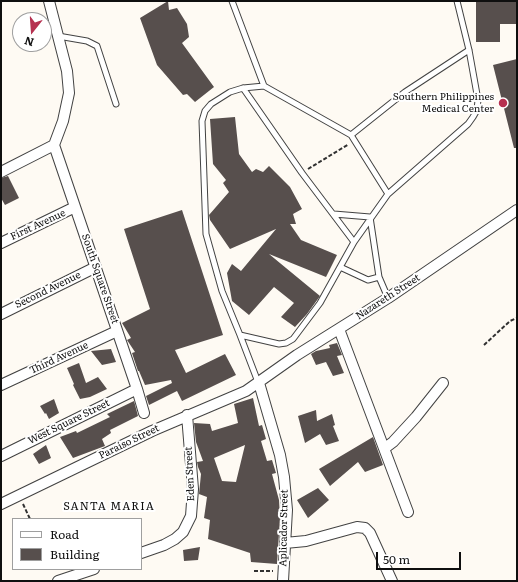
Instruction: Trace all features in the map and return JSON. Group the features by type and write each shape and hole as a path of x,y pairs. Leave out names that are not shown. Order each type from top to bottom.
{"street":[{"path":"1,172 54,145 63,121 69,93 67,71 48,1"},
{"name":"South Square Street","path":"54,145 144,413"},
{"name":"First Avenue","path":"1,243 75,207"},
{"name":"Nazareth Street","path":"259,383 297,355 388,298 517,210"},
{"name":"Second Avenue","path":"1,314 96,267"},
{"path":"339,329 408,512"},
{"name":"Third Avenue","path":"1,386 117,331"},
{"name":"Paraiso Street","path":"1,504 152,431 234,397 259,383"},
{"name":"Aplicador Street","path":"259,383 280,455 284,477 287,510 284,576"},
{"path":"385,448 394,442 416,417 442,383"},
{"name":"West Square Street","path":"1,456 137,389"},
{"name":"Eden Street","path":"142,553 164,545 175,539 183,532 191,516 193,489 187,416"},
{"path":"285,543 306,541 357,527 365,528 370,534 392,581"},
{"path":"58,581 91,570"}],"lane":[{"path":"232,1 264,86"},
{"path":"240,335 279,344 286,343 293,339 320,303 354,242 370,217 388,194 468,124 473,117 477,110 478,100 469,50 457,1"},
{"path":"58,36 87,40 97,46 116,104"},
{"path":"351,135 405,92 469,50"},
{"path":"259,383 222,291 206,234 202,122 205,111 211,104 230,92 244,88 264,86 351,135 388,194"},
{"path":"244,88 302,173 354,242"},
{"path":"334,214 370,217"},
{"path":"370,217 379,277 388,298"},
{"path":"206,234 213,231"},
{"path":"340,267 368,280 379,277"}],"path":[{"path":"302,173 355,141"},
{"path":"484,345 510,321 517,318"},
{"path":"18,496 29,518"},
{"path":"254,571 284,576"}],"building":[{"path":"168,1 169,10 177,8 187,24 189,37 182,43 214,87 195,102 187,94 183,95 157,65 140,18"},
{"path":"476,1 517,1 517,24 500,24 500,42 476,42"},
{"path":"517,59 517,148 514,148 493,65"},
{"path":"235,117 239,154 252,172 256,169 263,172 269,166 290,187 302,209 293,214 296,224 290,224 301,240 337,255 326,277 269,254 320,296 295,327 281,317 294,303 274,287 249,315 232,301 227,273 232,264 241,271 276,229 230,249 210,220 209,215 229,192 223,183 226,180 213,164 210,119"},
{"path":"8,176 19,198 5,205 1,198 1,178"},
{"path":"182,210 223,335 175,350 186,373 225,354 236,375 182,401 177,391 149,405 146,396 172,383 171,380 145,385 138,371 132,353 135,352 127,340 131,338 122,323 150,309 124,229"},
{"path":"337,343 342,355 337,356 344,373 333,376 326,362 316,365 311,354 316,351 330,348 329,345"},
{"path":"111,349 116,362 102,365 91,351"},
{"path":"79,363 86,383 98,377 107,389 90,397 80,399 67,368"},
{"path":"253,398 259,426 262,425 266,439 261,441 267,461 272,460 276,473 272,474 279,500 280,518 277,564 251,562 250,553 208,539 210,520 204,518 207,497 199,494 201,474 197,462 203,461 196,442 194,423 210,424 212,431 238,423 234,404","holes":["245,445 236,482 222,481 214,458"]},
{"path":"54,399 59,413 49,419 40,406"},
{"path":"134,401 138,416 110,430 111,433 102,439 105,446 73,458 60,437 76,431 77,433 110,417 107,414"},
{"path":"316,410 317,421 332,414 335,425 333,426 339,441 326,445 320,434 305,443 298,416"},
{"path":"373,437 383,465 365,472 358,462 330,486 319,469"},
{"path":"46,445 51,458 39,464 33,454"},
{"path":"318,488 329,500 308,518 297,500"},
{"path":"200,547 198,560 184,561 183,550"}],"place":[{"name":"Southern Philippines Medical Center","path":"503,103"}],"district":[{"name":"SANTA MARIA","path":"109,507"}]}
